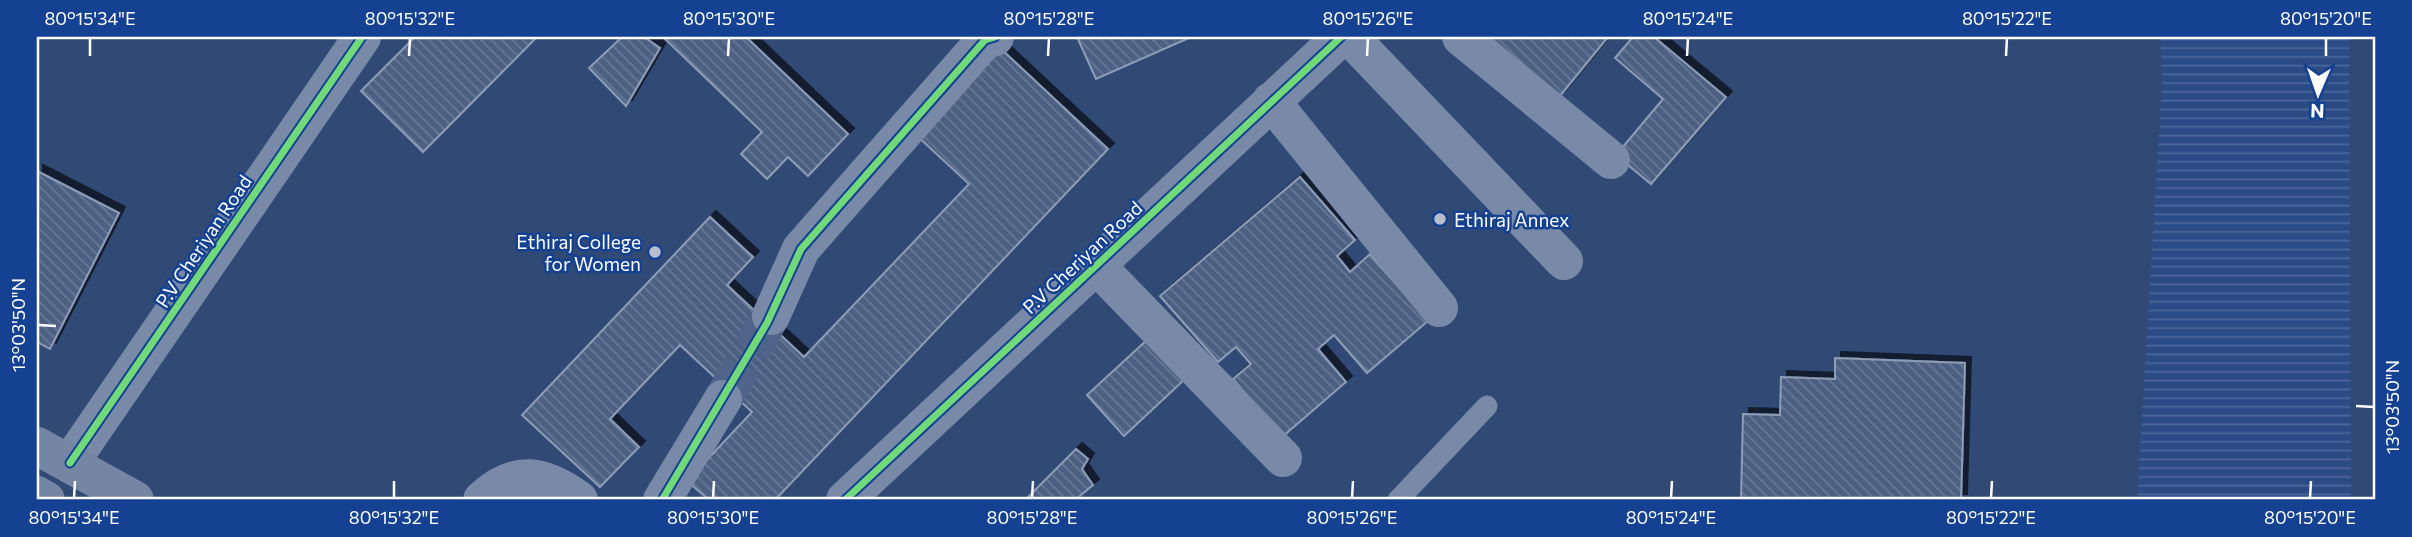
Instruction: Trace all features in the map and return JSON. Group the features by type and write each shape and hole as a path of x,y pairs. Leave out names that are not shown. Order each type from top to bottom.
{"main road":[{"path":"37,446 135,500"},
{"path":"37,495 46,500"}],"street":[{"name":"P.V Cheriyan Road","path":"70,463 362,37"},
{"path":"771,316 801,249 985,40 995,37"},
{"path":"1011,37 1017,37"},
{"name":"P.V Cheriyan Road","path":"845,500 1341,37"},
{"path":"1350,37 1564,261"},
{"path":"1461,37 1611,160"},
{"path":"1270,101 1439,308"},
{"path":"1096,265 1283,458"},
{"path":"662,500 723,399"},
{"path":"482,500 512,480 536,477 579,500"}],"lane":[{"path":"1398,500 1487,406"}],"water":[{"path":"2160,37 2349,37 2351,500 2137,500 2162,82"}],"building":[{"path":"415,37 537,37 423,152 361,91"},
{"path":"622,37 644,37 660,48 626,106 589,68"},
{"path":"663,37 746,37 848,134 808,176 788,157 767,179 741,154 762,132"},
{"path":"1077,37 1191,37 1096,79"},
{"path":"1484,37 1608,37 1559,97"},
{"path":"1633,37 1654,37 1726,97 1651,184 1616,155 1663,99 1615,58"},
{"path":"999,47 1108,149 775,500 709,500 687,481 752,412 680,345 610,419 639,447 600,487 522,415 710,217 753,257 727,285 804,357 969,184 916,135"},
{"path":"37,171 119,213 50,349 37,342"},
{"path":"1300,177 1355,240 1337,256 1350,272 1370,254 1428,321 1367,373 1334,335 1318,349 1346,382 1282,437 1233,379 1251,364 1236,347 1218,362 1160,296"},
{"path":"1148,339 1185,379 1124,436 1087,395"},
{"path":"1835,358 1965,363 1961,500 1741,500 1743,414 1780,415 1781,377 1835,379"},
{"path":"1076,449 1088,459 1082,469 1093,485 1075,500 1025,500"}],"tunnel":[{"path":"723,399 771,316"}],"cycle path":[{"path":"70,463 362,37"},
{"path":"662,500 767,323 801,249 985,40 995,37"},
{"path":"845,500 1341,37"}],"place":[{"name":"Ethiraj Annex","path":"1440,219"},
{"name":"Ethiraj College for Women","path":"655,252"}]}
